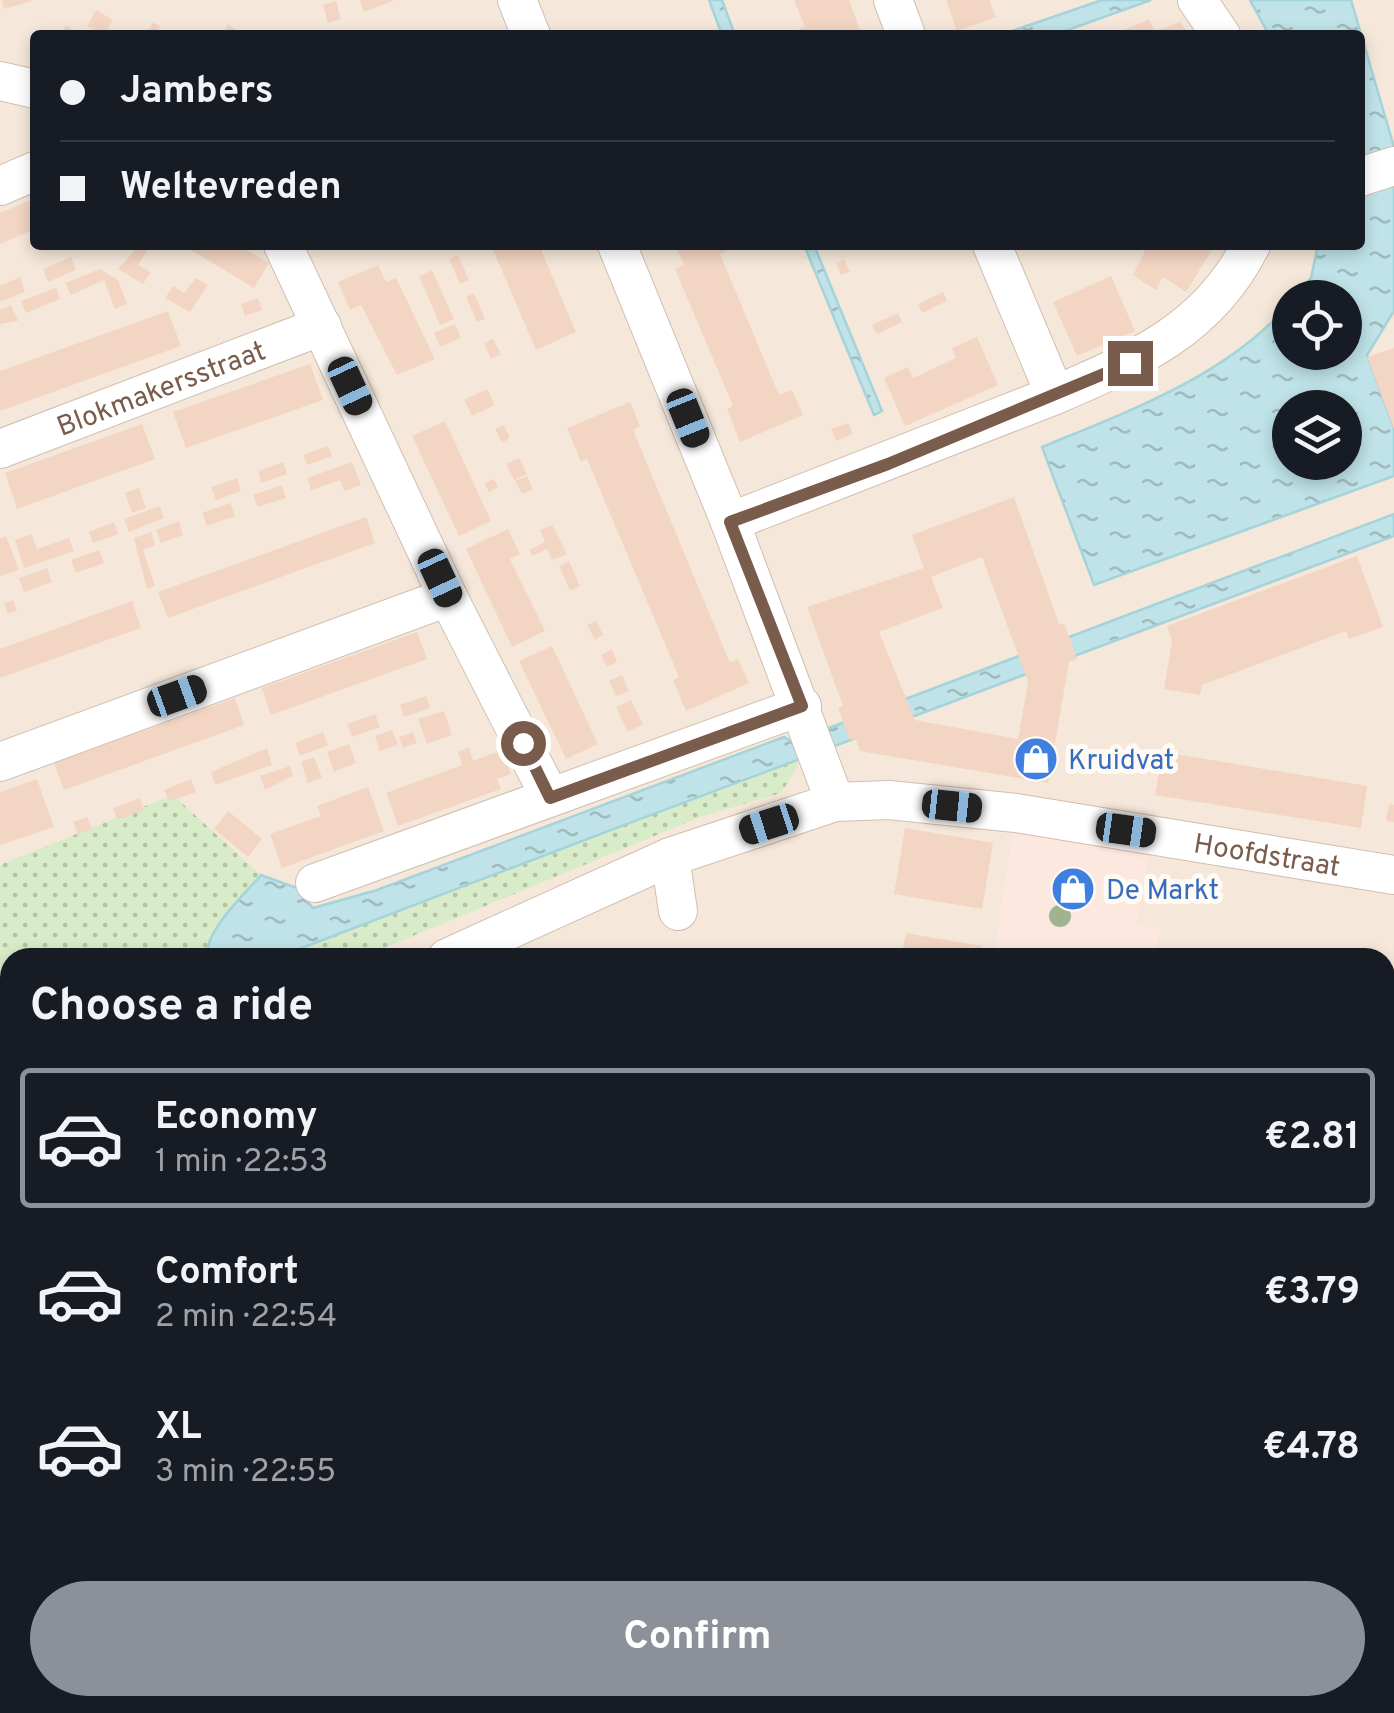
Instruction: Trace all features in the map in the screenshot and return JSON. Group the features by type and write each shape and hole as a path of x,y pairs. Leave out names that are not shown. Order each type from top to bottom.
{"street":[{"path":"517,0 529,30"},
{"path":"894,0 904,30"},
{"path":"1198,0 1219,30"},
{"path":"0,81 30,88"},
{"path":"1365,175 1394,166"},
{"path":"0,186 30,173"},
{"path":"284,250 448,597 550,798"},
{"path":"619,250 730,522 835,802"},
{"path":"994,250 1055,394"},
{"path":"730,522 1130,363 1203,314 1247,250"},
{"name":"Blokmakersstraat","path":"0,448 322,326"},
{"path":"0,762 448,597"},
{"path":"315,883 550,798 811,731"},
{"name":"Hoofdstraat","path":"479,948 670,858 835,802 888,800 1016,813 1394,875"},
{"path":"670,858 678,911"}],"shaded area":[{"path":"0,0 1394,0 1394,948 0,948"},
{"name":"De Markt","path":"1013,829 1149,854 1136,924 1160,930 1156,948 995,948"}],"green space":[{"path":"798,757 797,768 781,793 700,817 384,948 304,948 640,817 725,789"},
{"path":"173,795 261,875 219,925 208,948 0,948 0,865"}],"water":[{"path":"709,0 722,0 733,30 720,30"},
{"path":"1102,0 1151,0 1068,30 1015,30"},
{"path":"1250,0 1351,0 1360,30 1266,30"},
{"path":"1365,48 1394,147 1394,311 1367,355 1394,428 1394,476 1094,585 1042,447 1175,389 1237,351 1272,322 1272,370 1362,370 1362,280 1309,280 1317,250 1365,250"},
{"path":"806,250 816,250 882,411 874,415"},
{"path":"1394,514 1394,536 302,948 208,948 219,924 261,875 297,888 313,908 377,890 784,737 792,742"}],"building":[{"path":"2,0 31,0 32,1 4,9"},
{"path":"360,0 395,0 364,12"},
{"path":"794,0 849,0 860,30 799,30 805,27"},
{"path":"946,0 989,0 996,17 957,30"},
{"path":"336,1 341,19 328,23 323,5"},
{"path":"96,10 113,20 107,30 87,26"},
{"path":"1149,19 1154,30 1124,30"},
{"path":"1180,22 1186,30 1160,30"},
{"path":"30,200 30,231 0,244 0,213"},
{"path":"135,250 148,250 138,265 151,272 143,284 118,269"},
{"path":"191,250 247,250 269,263 254,288"},
{"path":"493,250 541,250 576,332 536,350"},
{"path":"677,250 729,250 720,254 779,395 792,390 803,415 740,442 727,409 733,406 675,269 684,265"},
{"path":"1146,250 1212,250 1186,292 1163,277 1156,290 1133,275"},
{"path":"458,255 469,280 460,284 449,259"},
{"path":"71,257 76,270 48,282 43,269"},
{"path":"844,259 850,272 841,275 836,263"},
{"path":"378,265 386,282 396,278 435,359 397,375 361,305 350,310 338,282"},
{"path":"100,269 118,280 127,304 115,309 104,280 71,295 65,283"},
{"path":"432,270 454,319 440,325 419,276"},
{"path":"1111,276 1135,331 1077,356 1053,302"},
{"path":"20,277 25,292 0,302 0,286"},
{"path":"196,278 208,285 190,312 165,298 173,286 184,293"},
{"path":"56,288 60,299 26,313 21,301"},
{"path":"943,292 947,301 922,313 918,304"},
{"path":"474,293 485,319 477,322 466,297"},
{"path":"258,298 262,310 245,316 241,304"},
{"path":"11,305 18,321 0,324 0,310"},
{"path":"168,311 181,346 0,411 0,371"},
{"path":"898,313 902,322 877,334 872,325"},
{"path":"455,324 461,338 440,347 434,333"},
{"path":"977,337 998,385 905,426 884,378 908,367 913,378 956,358 952,348"},
{"path":"493,339 501,354 491,359 484,343"},
{"path":"1394,348 1394,429 1367,357"},
{"path":"310,364 323,400 186,448 173,412"},
{"path":"487,389 495,405 472,416 464,400"},
{"path":"630,402 640,426 633,430 730,663 738,659 749,683 686,711 673,680 679,677 587,459 581,462 567,428"},
{"path":"445,421 491,521 459,536 412,436"},
{"path":"848,423 853,434 836,441 831,429"},
{"path":"142,424 155,459 17,509 5,473"},
{"path":"504,425 510,438 502,443 495,429"},
{"path":"328,446 332,456 308,465 303,455"},
{"path":"519,458 527,474 514,480 506,464"},
{"path":"283,462 287,474 261,483 258,471"},
{"path":"352,462 361,485 344,491 340,480 311,490 307,478"},
{"path":"527,476 533,489 522,494 515,481"},
{"path":"237,478 241,491 216,500 211,487"},
{"path":"494,479 498,487 489,492 484,483"},
{"path":"282,485 286,498 258,507 253,495"},
{"path":"139,488 146,508 132,513 125,493"},
{"path":"1014,497 1059,624 1065,625 1077,659 1069,662 1048,783 860,751 856,740 849,739 838,708 843,706 807,607 924,568 912,535","holes":["982,557 1028,682 1018,739 915,720 879,632 943,608 931,577"]},
{"path":"230,503 235,516 207,526 202,513"},
{"path":"160,506 164,518 129,532 124,519"},
{"path":"366,517 375,543 168,618 158,592"},
{"path":"179,521 183,535 161,543 156,530"},
{"path":"114,522 118,534 93,543 89,532"},
{"path":"552,525 567,554 552,560 547,549 532,556 529,550 545,542 540,530"},
{"path":"508,529 520,554 510,559 545,631 512,647 466,549"},
{"path":"151,532 155,545 143,550 155,586 147,589 134,538"},
{"path":"32,534 37,549 69,538 74,551 24,568 15,540"},
{"path":"6,536 19,570 0,576 0,539"},
{"path":"99,550 104,563 76,573 71,560"},
{"path":"1357,556 1383,627 1349,639 1346,631 1202,685 1200,695 1164,689 1172,641 1167,626"},
{"path":"569,561 580,586 570,591 559,566"},
{"path":"47,568 52,582 24,592 19,578"},
{"path":"13,600 17,610 8,614 4,603"},
{"path":"132,601 141,628 0,678 0,649"},
{"path":"596,621 603,635 595,640 587,625"},
{"path":"417,632 427,659 271,715 262,688"},
{"path":"552,646 598,744 566,759 519,661"},
{"path":"612,649 617,662 607,667 601,655"},
{"path":"622,675 629,691 616,696 609,681"},
{"path":"426,696 430,708 404,717 400,705"},
{"path":"235,698 244,725 64,790 54,763"},
{"path":"631,700 643,724 628,732 616,707"},
{"path":"444,711 452,735 427,744 418,719"},
{"path":"375,714 380,727 352,737 347,724"},
{"path":"392,730 398,745 380,751 375,736"},
{"path":"323,732 328,745 300,756 295,743"},
{"path":"413,732 417,743 403,748 399,737"},
{"path":"349,744 356,763 334,772 327,752"},
{"path":"469,747 473,761 502,750 511,774 497,779 501,789 398,826 386,793 462,765 458,752"},
{"path":"267,748 272,765 215,785 211,772"},
{"path":"1163,752 1367,786 1361,828 1155,795"},
{"path":"314,757 322,778 308,783 301,762"},
{"path":"290,766 293,776 265,790 260,776"},
{"path":"37,779 54,827 0,845 0,792"},
{"path":"191,779 196,792 169,801 164,790"},
{"path":"368,787 384,831 282,868 270,834 321,816 317,806"},
{"path":"140,798 144,810 117,820 113,808"},
{"path":"1389,804 1394,805 1394,822 1386,821"},
{"path":"228,811 262,839 248,857 214,829"},
{"path":"87,817 92,829 78,834 73,822"},
{"path":"905,828 993,843 982,909 894,894"},
{"path":"906,933 982,946 982,948 903,948"}],"place":[{"name":"Kruidvat","path":"1036,759"},
{"name":"De Markt","path":"1073,889"}],"route":[{"path":"523,743 550,798 802,706 730,522 888,464 1130,363"}]}
